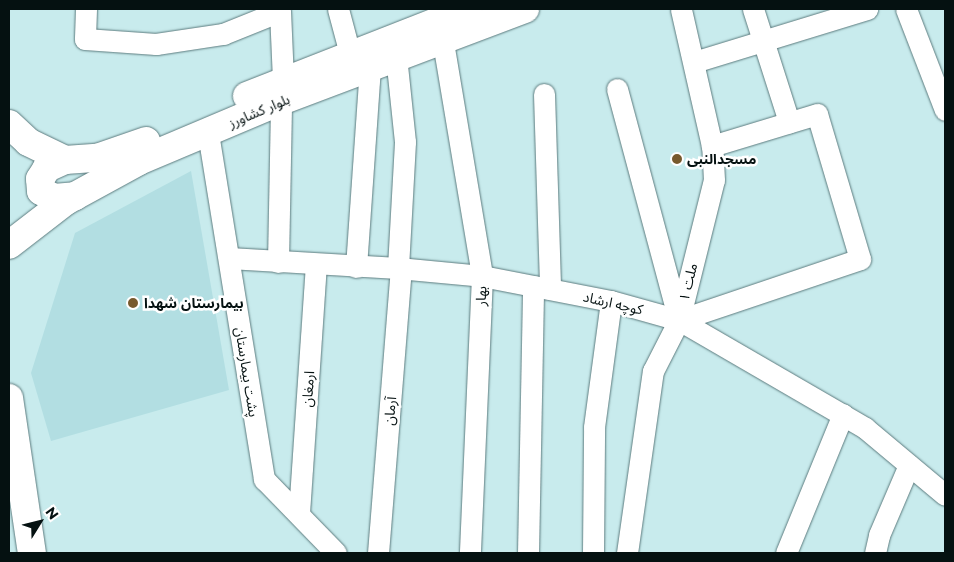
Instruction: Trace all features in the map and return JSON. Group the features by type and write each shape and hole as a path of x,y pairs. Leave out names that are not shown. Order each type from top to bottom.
{"main road":[{"name":"بلوار کشاورز","path":"360,60 396,56 443,42 525,9"},
{"name":"بلوار کشاورز","path":"9,124 28,142 65,160 97,158 124,151 360,60 459,11"},
{"name":"بلوار کشاورز","path":"9,244 75,196 139,161 208,133 282,90"},
{"path":"65,160 47,168 40,179 41,191 54,198 75,196"},
{"path":"9,398 32,553"}],"street":[{"path":"86,9 85,39 156,44 223,34 280,11 282,90 278,262"},
{"path":"338,9 360,60 356,267"},
{"name":"ملت ۱","path":"627,553 653,371 679,320 714,180 712,146 681,9"},
{"path":"753,9 788,122"},
{"path":"694,62 867,9"},
{"path":"906,9 945,108"},
{"name":"بهار","path":"443,42 482,276 470,553"},
{"name":"آرمان","path":"378,553 400,268 405,142 396,56"},
{"path":"618,90 679,320 860,259 817,114 712,146"},
{"path":"528,553 542,288 544,94"},
{"name":"پشت بیمارستان","path":"208,133 264,479 336,553"},
{"name":"کوچه ارشاد","path":"229,258 356,267 400,268 482,276 611,301 679,320 843,414 910,465 945,495"},
{"name":"ارمغان","path":"299,513 316,264"},
{"path":"593,553 594,427 611,301"},
{"path":"786,553 843,414"},
{"path":"875,553 879,535 910,465"}],"shaded area":[{"name":"بیمارستان شهدا","path":"191,171 229,390 51,441 31,373 75,233"}],"place":[{"name":"مسجدالنبی","path":"677,159"},
{"name":"بیمارستان شهدا","path":"133,303"}]}
